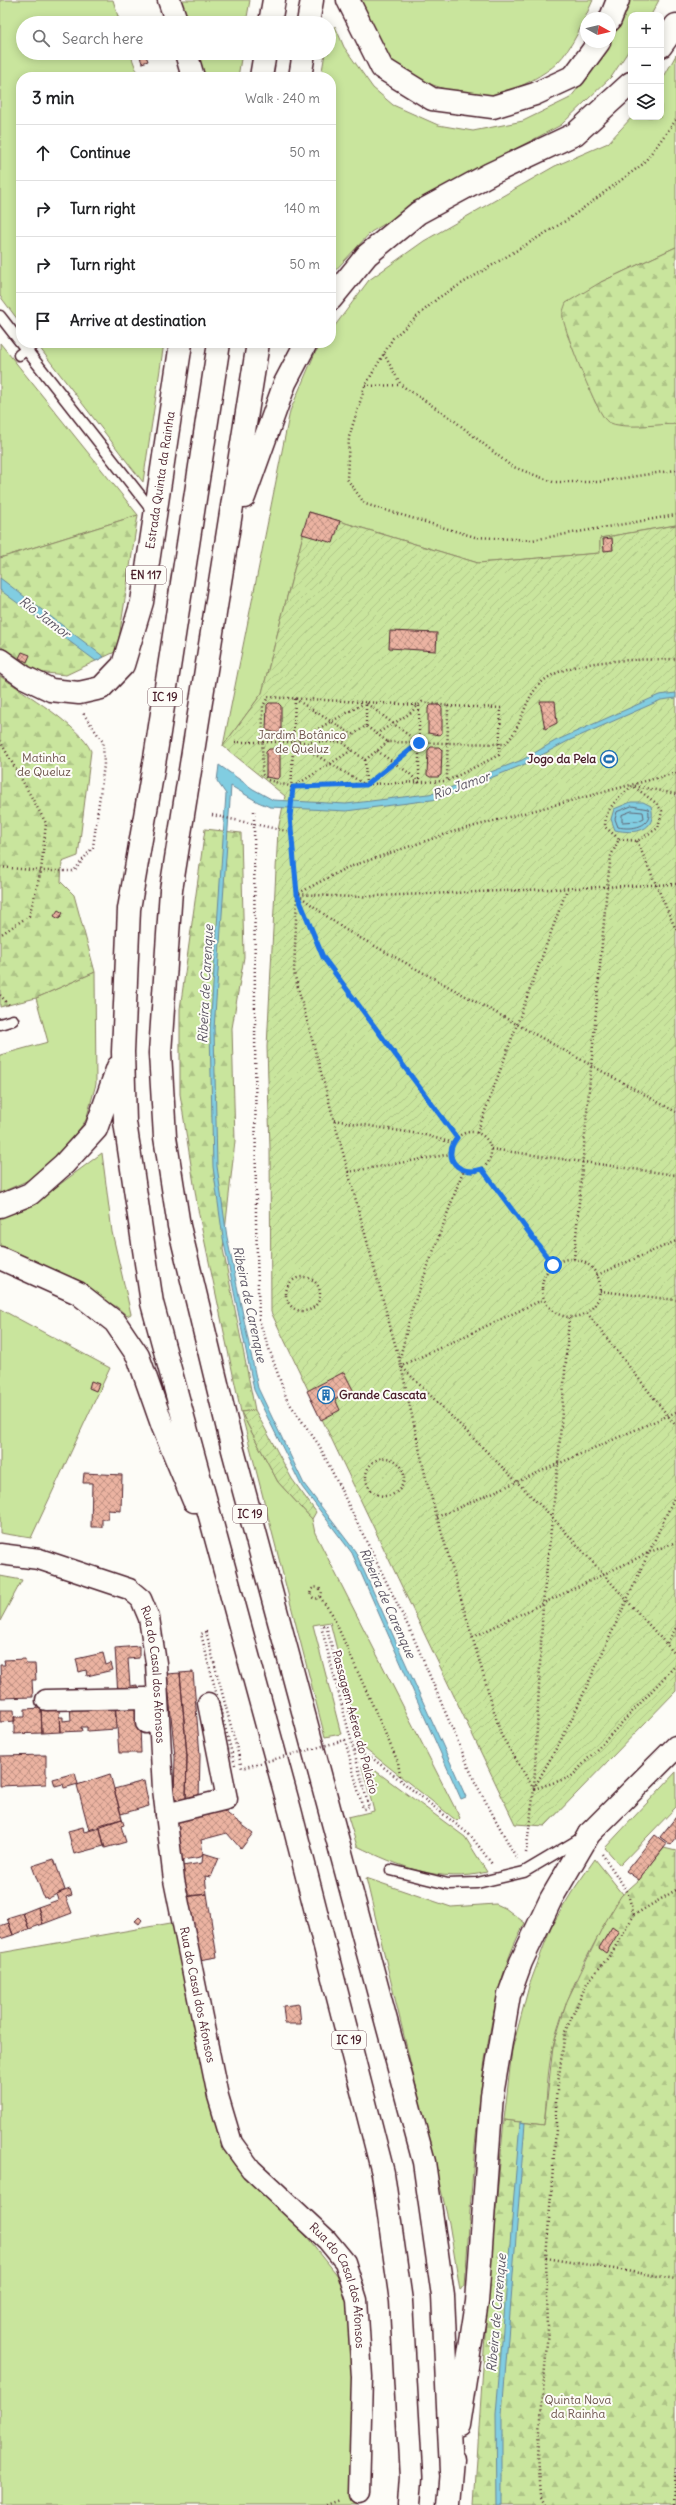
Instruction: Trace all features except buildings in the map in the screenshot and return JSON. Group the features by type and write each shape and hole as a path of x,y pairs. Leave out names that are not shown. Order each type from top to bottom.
{"main road":[{"path":"169,0 175,16"},
{"path":"271,16 274,0"},
{"path":"309,16 312,0"},
{"path":"348,0 382,68 432,99 493,107 535,94 574,76 595,48"},
{"path":"613,12 618,0"},
{"path":"664,42 676,25"},
{"path":"188,60 192,72"},
{"path":"262,72 264,60"},
{"path":"301,72 303,60"},
{"path":"336,292 367,255 418,213 490,174 575,134 630,84"},
{"name":"Estrada Quinta da Rainha","path":"0,660 24,677 52,690 79,693 101,688 123,665 142,602 180,348"},
{"name":"IC 19","path":"219,348 157,744 129,909 123,1052 125,1122 152,1303 290,1810 383,2173 401,2301 411,2477 409,2505"},
{"name":"IC 19","path":"257,348 227,545 190,758 171,890 160,1052 165,1137 179,1226 229,1435 424,2162 443,2296 451,2473 449,2505"},
{"path":"227,545 285,383 303,348"},
{"path":"0,1206 30,1194 64,1164 96,1129 123,1052"},
{"path":"0,1258 78,1293 101,1309 115,1322 138,1356 163,1427 229,1585"},
{"path":"451,2473 477,2302 492,2096 510,1995 521,1962 551,1899 589,1834 676,1747"}],"street":[{"name":"Rua do Casal dos Afonsos","path":"0,1554 39,1559 129,1589 141,1599 149,1618 156,1663 166,1814 174,1880 193,1983 218,2096 232,2142 251,2169 327,2240 345,2262 358,2300 362,2377 359,2494"},
{"path":"46,1700 146,1698 147,1761"},
{"path":"166,1814 227,1799 208,1703"}],"lane":[{"path":"0,316 16,339"},
{"path":"22,348 155,515"},
{"path":"0,1024 13,1020"},
{"path":"391,1870 448,1884 477,1882 524,1872 589,1834"}],"path":[{"path":"676,120 643,164 567,220 438,298 393,338 365,386 348,437 347,479 365,504 475,537 532,540 676,515"},
{"path":"384,354 401,385 451,418 511,466 553,482 598,482 676,470"},
{"path":"365,386 401,385"},
{"path":"366,726 388,742 505,744 513,737 537,686 550,675 581,666 676,659"},
{"path":"0,867 41,871 74,871 93,847 104,765 103,742 75,703 71,692"},
{"path":"376,734 394,723 419,705 422,702 448,706 501,708 499,755 447,781 293,787 268,780 262,774 263,706 268,697 419,705"},
{"path":"295,699 353,735"},
{"path":"295,699 293,787 290,817 297,894 294,973 384,1307 400,1360 426,1479 501,1735 534,1789"},
{"path":"294,742 366,703"},
{"path":"366,703 419,743"},
{"path":"366,703 366,726"},
{"path":"419,705 419,783"},
{"path":"447,781 448,706"},
{"path":"235,742 342,742 366,726"},
{"path":"0,741 46,823 41,871 29,916 0,935"},
{"path":"294,742 366,785"},
{"path":"342,742 365,760"},
{"path":"365,760 388,742"},
{"path":"366,785 419,743"},
{"path":"293,787 352,750"},
{"path":"377,750 419,783"},
{"path":"365,760 366,785"},
{"path":"297,894 346,868 452,832 676,773"},
{"path":"632,785 676,794"},
{"path":"632,785 656,803 662,812 658,828 637,841 619,839 605,827 607,809 632,785"},
{"path":"254,811 256,1222 260,1320 287,1400 319,1445 412,1634 475,1782 524,1872"},
{"path":"212,815 291,832"},
{"path":"574,1259 607,887 611,856 619,839"},
{"path":"637,841 676,930"},
{"path":"297,894 351,897 676,884"},
{"path":"477,1133 567,889"},
{"path":"297,894 344,929 676,1112"},
{"path":"297,894 323,957 457,1138"},
{"path":"334,1120 425,1135 453,1143"},
{"path":"466,1133 477,1133 484,1136 491,1149 490,1161 482,1169 473,1172 463,1171 455,1164 451,1154 453,1143 457,1138 466,1133"},
{"path":"491,1149 676,1175"},
{"path":"348,1172 451,1154"},
{"path":"482,1169 553,1265"},
{"path":"400,1360 412,1309 463,1171"},
{"path":"597,1275 676,1241"},
{"path":"574,1259 588,1264 597,1275 600,1291 596,1304 587,1313 569,1318 558,1315 549,1308 544,1298 544,1280 553,1265 563,1260 574,1259"},
{"path":"302,1277 313,1281 319,1290 317,1303 308,1310 302,1311 292,1308 286,1298 287,1287 291,1282 302,1277"},
{"path":"600,1291 676,1300"},
{"path":"401,1366 544,1298"},
{"path":"587,1313 676,1426"},
{"path":"524,1872 534,1789 543,1603 558,1464 569,1318"},
{"path":"401,1366 552,1517 602,1575 667,1643 676,1655"},
{"path":"437,1517 676,1412"},
{"path":"378,1459 393,1460 402,1468 404,1480 402,1486 392,1495 382,1496 376,1493 367,1483 369,1468 378,1459"},
{"path":"534,1789 567,1729 676,1494"},
{"path":"473,1637 650,1552 676,1542"},
{"path":"312,1588 319,1588 322,1591 320,1597 313,1598 310,1593 312,1588"},
{"path":"320,1597 332,1614 398,1762 401,1782 471,1836 502,1877"},
{"name":"Passagem Aérea do Palácio","path":"235,1765 201,1634 206,1632 242,1768 345,1740 363,1809 369,1808 321,1626 326,1625 360,1753 372,1758 401,1782"},
{"path":"667,1643 676,1628"},
{"path":"534,1789 571,1777 676,1665"},
{"path":"589,1834 627,1890 634,1915"},
{"path":"546,2505 541,2495 538,2456 548,2329 546,2258 556,2130 556,2098 565,2032 587,1983 611,1954 634,1915 676,1890"},
{"path":"546,2258 676,2279"},
{"path":"674,2505 676,2465"}],"green space":[{"path":"0,0 113,0 118,16 16,16 16,60 133,60 137,72 16,72 16,317 0,296"},
{"path":"179,0 250,0 247,16 187,16"},
{"path":"356,0 593,0 588,12 580,12 580,29 568,49 557,63 517,88 504,93 492,95 479,95 449,90 420,80 398,66 384,51 369,27"},
{"path":"628,0 659,0 653,12 628,12 628,52 612,76 561,125 479,168 371,232 336,270 336,72 322,72 324,60 336,60 336,28 344,47 373,88 393,105 438,125 473,131 523,121 570,98 602,58 607,48 616,48 616,31 622,20"},
{"path":"676,55 676,247 601,282 567,334 595,402 606,420 628,425 676,424 676,525 600,538 600,553 478,563 309,512 262,693 223,746 290,411 315,353 318,348 336,348 336,324 369,280 424,241 555,166 608,143 629,120 664,120 664,77"},
{"path":"200,60 241,60 239,72 203,72"},
{"path":"676,247 676,424 623,426 608,422 603,417 597,406 582,373 565,326 563,310 566,303 601,282"},
{"path":"0,343 138,515 0,558"},
{"path":"40,348 163,348 143,482"},
{"name":"Jardim Botânico de Queluz","path":"309,512 478,563 600,553 600,538 676,525 676,1691 545,1826 515,1824 271,1312 270,1149 267,1047 278,830 285,796 223,746 262,693"},
{"path":"138,515 117,651 66,675 35,672 0,646 0,558"},
{"name":"Matinha de Queluz","path":"0,676 64,721 85,741 91,751 78,856 62,862 61,882 74,895 95,972 36,998 0,1007"},
{"path":"205,829 241,833 244,957 232,1028 235,1141 223,1249 255,1410 241,1412 198,1210 180,1094 180,1009"},
{"path":"95,972 96,1084 86,1120 67,1146 33,1178 0,1193 0,1055 48,1042 36,998"},
{"path":"102,1153 112,1232 131,1314 127,1316 117,1307 43,1266 0,1250 0,1218 28,1208"},
{"path":"0,1309 110,1368 31,1538 0,1533"},
{"path":"255,1410 292,1479 316,1512 312,1519 278,1482 241,1412"},
{"path":"241,1412 278,1482 312,1519 315,1533 460,1818 457,1821 361,1745 330,1622 313,1625 341,1734 325,1737"},
{"path":"0,1576 22,1580 0,1621"},
{"path":"365,1763 465,1837 487,1872 453,1876 420,1871 388,1860 357,1846 348,1817 374,1811 362,1766"},
{"path":"676,1772 676,1807 620,1865 605,1848"},
{"name":"Quinta Nova da Rainha","path":"664,1848 676,1851 676,2505 474,2505 487,2304 504,2120 544,2125 553,2047 567,2001 603,1926 621,1896 639,1880"},
{"path":"595,1859 623,1894 582,1967 565,2006 549,2065 544,2125 504,2120 512,2050 529,1986 551,1927 572,1892"},
{"path":"366,1878 451,1907 496,1904 505,1908 525,1923 504,1972 488,2042 475,2145 465,2286 460,2290 449,2223"},
{"path":"182,1921 232,2142 357,2300 352,2472 356,2505 0,2505 0,1953"}],"water":[{"name":"Rio Jamor","path":"0,578 104,657 96,661 0,590"},
{"name":"Rio Jamor","path":"676,693 676,698 661,700 568,741 525,764 439,799 346,811 270,807 258,802 231,786 214,1029 217,1166 227,1237 258,1388 304,1484 355,1551 466,1797 461,1799 352,1553 302,1487 254,1390 223,1238 213,1167 210,1029 226,794 217,781 219,765 253,789 273,800 346,804 436,793 522,760 555,741 659,695"},
{"path":"631,802 643,802 651,806 651,821 648,826 637,831 630,832 615,830 611,819 614,809"},
{"path":"520,2122 525,2123 502,2414 502,2505 497,2505 496,2414"}],"place":[{"name":"Jogo da Pela","path":"609,759"},
{"name":"Grande Cascata","path":"326,1395"}],"route":[{"path":"419,743 373,777 366,785 293,787 290,817 297,894 323,957 457,1138 453,1143 451,1154 455,1164 463,1171 473,1172 482,1169 553,1265"}],"water label":[{"name":"Ribeira de Carenque","path":"205,984"},
{"name":"Ribeira de Carenque","path":"250,1304"},
{"name":"Ribeira de Carenque","path":"388,1603"},
{"name":"Ribeira de Carenque","path":"496,2313"}]}
